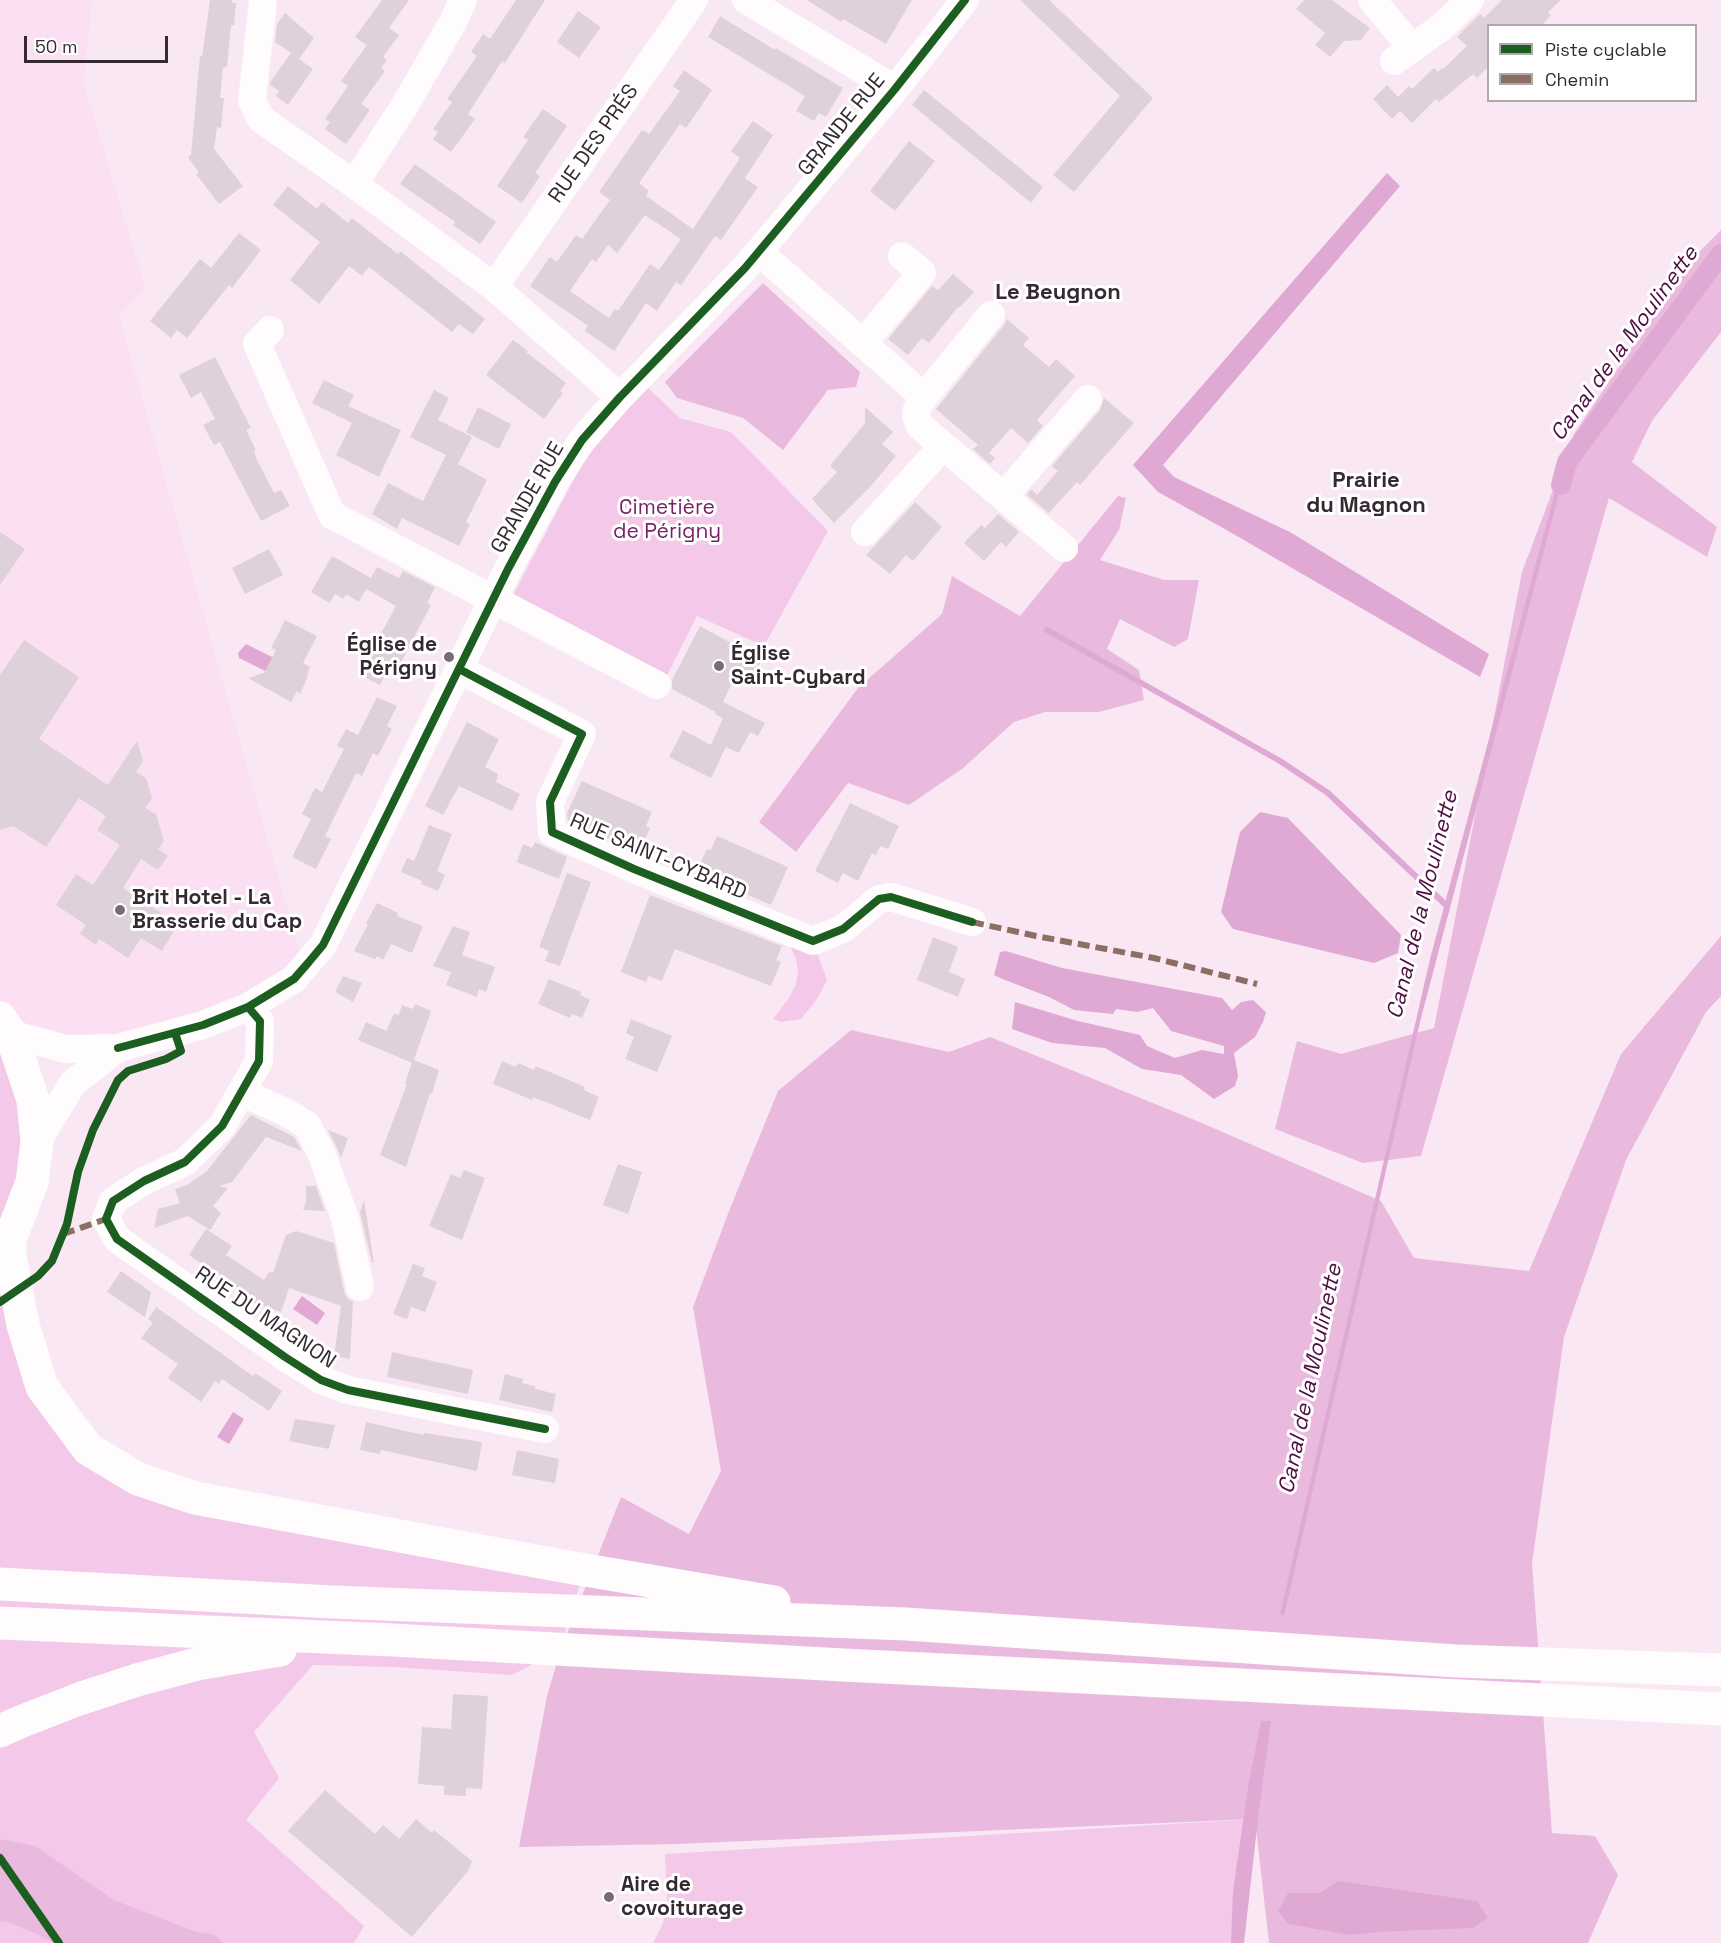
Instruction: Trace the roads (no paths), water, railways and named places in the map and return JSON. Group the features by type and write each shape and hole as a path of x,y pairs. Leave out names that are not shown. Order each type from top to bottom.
{"main road":[{"path":"6,1026 33,1100 37,1142 32,1182 4,1248 23,1325 42,1387 88,1449 138,1479 207,1500 562,1566 906,1624"},
{"path":"0,1584 333,1602 906,1624 1456,1661 1721,1670"},
{"path":"0,1623 393,1640 820,1664 1721,1709"},
{"path":"0,1731 79,1699 197,1664 296,1648 393,1640"}],"street":[{"path":"263,0 252,101 261,119 354,184 494,288 620,397"},
{"path":"354,184 405,105 464,0"},
{"name":"RUE DES PRÉS","path":"494,288 694,0"},
{"path":"746,0 895,89"},
{"name":"GRANDE RUE","path":"6,1026 66,1049 118,1048 202,1025 248,1006 294,979 323,945 494,598 555,482 582,440 620,397 759,252 895,89 965,0"},
{"path":"1372,0 1403,54 1443,26 1470,0"},
{"path":"759,252 924,397"},
{"path":"863,343 922,273 902,256"},
{"path":"992,315 924,397 916,416 920,426 1064,548"},
{"path":"270,330 257,344 332,514 657,685"},
{"path":"1004,496 1088,399"},
{"path":"865,532 943,446"},
{"name":"RUE SAINT-CYBARD","path":"459,669 582,734 550,802 552,832 634,869 813,941 843,929 879,899 891,897 972,921"},
{"path":"248,1006 260,1021 259,1061 241,1092 307,1125 322,1155 345,1218 360,1287"},
{"name":"GRANDE RUE","path":"37,1142 73,1083 118,1048"},
{"name":"RUE DU MAGNON","path":"241,1092 222,1126 185,1162 144,1181 113,1201 106,1219 117,1239 321,1380 348,1390 545,1429"}],"waterway":[{"name":"Canal de la Moulinette","path":"1561,485 1567,462 1721,254"},
{"path":"1047,630 1280,761 1328,793 1447,906"}],"place":[{"name":"Église de Périgny","path":"449,657"},
{"name":"Église Saint-Cybard","path":"719,666"},
{"name":"Brit Hotel - La Brasserie du Cap","path":"120,910"},
{"name":"Aire de covoiturage","path":"609,1897"}],"district":[{"name":"Le Beugnon","path":"1058,293"},
{"name":"Prairie du Magnon","path":"1366,494"}],"park label":[{"name":"Cimetière de Périgny","path":"667,520"}]}
